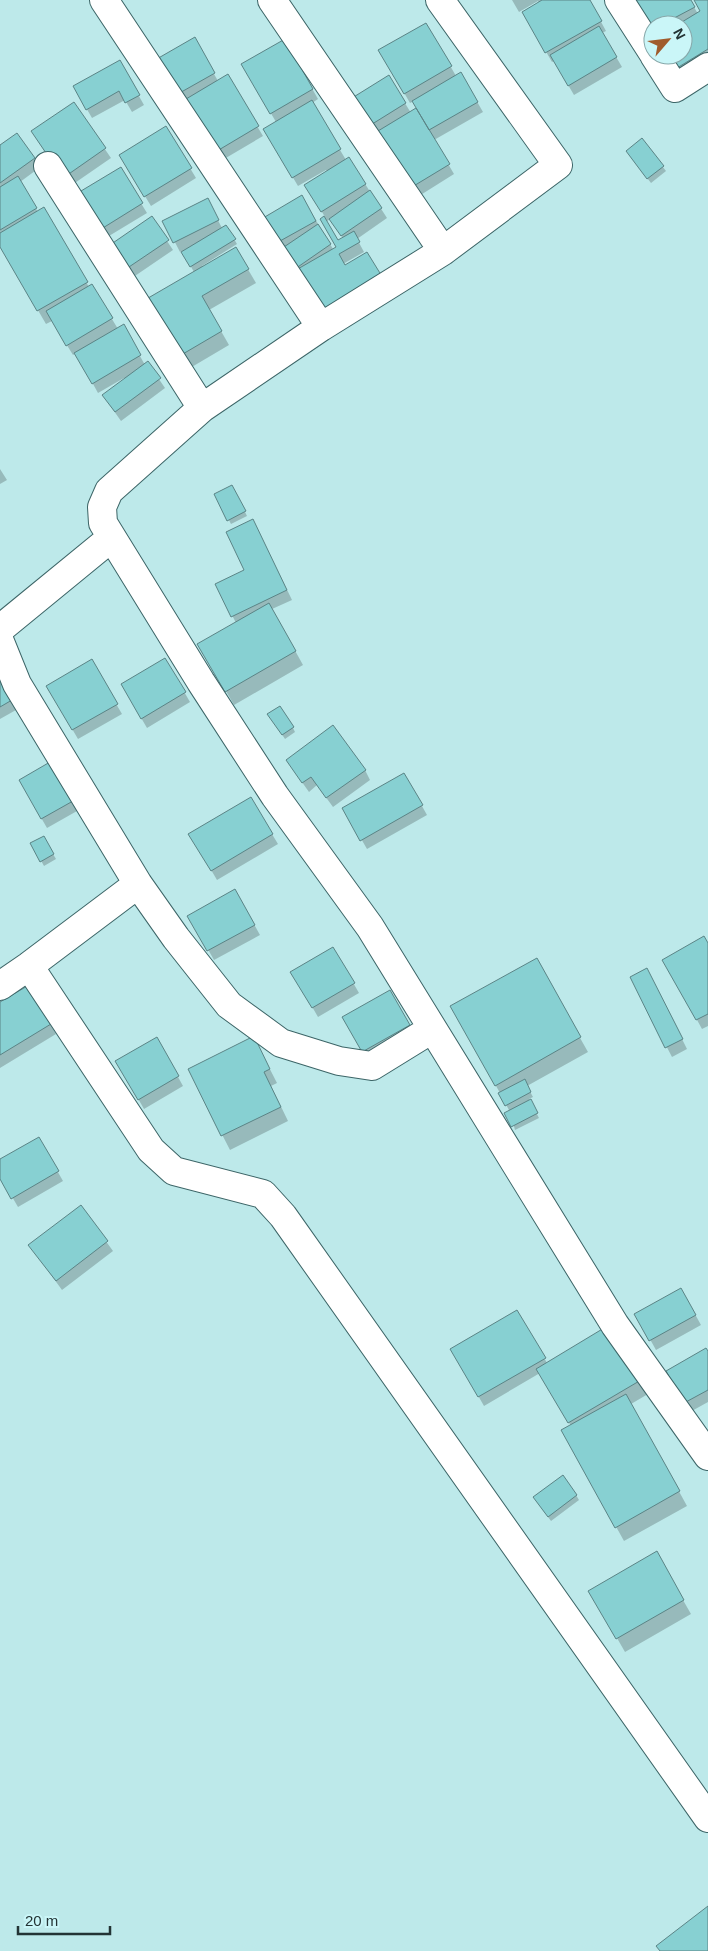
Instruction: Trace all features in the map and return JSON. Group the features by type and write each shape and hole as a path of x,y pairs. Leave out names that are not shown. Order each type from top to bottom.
{"street":[{"path":"104,0 321,327"},
{"path":"272,0 443,251"},
{"path":"440,0 558,165 443,251 321,327 202,408 108,491 102,507 103,524 201,682 275,796 370,927 615,1326 708,1456"},
{"path":"619,0 643,37"},
{"path":"661,65 675,88 708,67"},
{"path":"48,166 202,408"},
{"path":"0,629 111,538"},
{"path":"0,642 17,684 138,884 176,938 229,1005 281,1043 339,1061 372,1066 432,1029"},
{"path":"0,986 138,884"},
{"path":"29,966 150,1150 174,1171 262,1194 283,1216 708,1818"}],"building":[{"path":"542,0 590,0 602,21 545,53 522,12"},
{"path":"635,0 691,0 695,7 680,15 644,15"},
{"path":"694,0 708,0 708,49 693,58 693,15 700,11"},
{"path":"426,23 452,66 404,94 378,50"},
{"path":"599,26 617,57 568,86 550,55"},
{"path":"195,37 215,73 176,95 155,60"},
{"path":"285,39 313,89 270,114 241,64"},
{"path":"120,60 140,95 125,103 119,91 86,110 73,86"},
{"path":"461,72 478,102 429,130 412,101"},
{"path":"228,74 259,126 212,154 181,102"},
{"path":"389,75 406,103 361,131 344,103"},
{"path":"312,100 341,149 292,178 263,129"},
{"path":"74,102 106,148 63,178 31,131"},
{"path":"416,108 450,164 412,187 378,131"},
{"path":"166,126 192,168 144,197 119,155"},
{"path":"17,133 35,158 0,183 0,145"},
{"path":"642,138 664,166 647,179 626,151"},
{"path":"349,157 366,184 321,212 304,185"},
{"path":"121,167 143,203 98,231 76,194"},
{"path":"18,176 37,208 0,230 0,187"},
{"path":"370,190 382,208 341,236 329,219"},
{"path":"302,195 316,221 271,246 258,221"},
{"path":"208,198 219,220 173,243 162,221"},
{"path":"44,207 88,282 37,311 0,247 0,233"},
{"path":"152,216 169,240 123,271 107,247"},
{"path":"324,216 338,240 354,231 360,242 339,254 345,265 367,252 383,278 322,313 296,270 336,247 320,219"},
{"path":"318,224 331,244 292,271 278,251"},
{"path":"226,225 236,239 190,267 181,252"},
{"path":"236,247 249,269 202,296 222,331 176,358 143,301"},
{"path":"92,284 113,318 66,346 46,311"},
{"path":"124,324 141,355 92,384 74,353"},
{"path":"148,361 161,378 115,412 102,395"},
{"path":"232,485 246,511 227,521 214,494"},
{"path":"253,519 287,590 231,617 215,584 244,570 226,532"},
{"path":"269,603 296,651 225,692 197,644"},
{"path":"165,658 186,692 141,719 121,684"},
{"path":"92,659 118,704 72,730 46,686"},
{"path":"0,680 12,700 0,707"},
{"path":"280,706 294,727 282,735 267,714"},
{"path":"333,725 366,770 326,798 311,777 302,783 286,760"},
{"path":"50,762 73,801 41,819 19,780"},
{"path":"404,773 423,805 360,841 342,808"},
{"path":"251,797 273,834 211,871 188,834"},
{"path":"44,836 54,854 40,862 30,843"},
{"path":"235,889 255,925 207,951 187,916"},
{"path":"704,936 708,943 708,1014 696,1020 662,960"},
{"path":"333,947 355,983 312,1008 290,972"},
{"path":"537,958 581,1037 495,1086 450,1006"},
{"path":"647,968 683,1039 665,1048 630,977"},
{"path":"29,985 51,1024 0,1055 0,1002"},
{"path":"390,990 410,1025 362,1052 342,1017"},
{"path":"254,1036 270,1069 264,1072 281,1107 221,1136 188,1069"},
{"path":"157,1037 179,1076 138,1100 115,1061"},
{"path":"525,1079 531,1092 505,1106 498,1093"},
{"path":"531,1099 538,1113 511,1127 504,1113"},
{"path":"39,1137 59,1171 11,1199 0,1179 0,1159"},
{"path":"81,1205 108,1241 56,1281 28,1245"},
{"path":"681,1288 696,1315 649,1341 634,1314"},
{"path":"517,1310 546,1358 478,1397 450,1349"},
{"path":"609,1325 641,1380 568,1423 536,1369"},
{"path":"706,1348 708,1351 708,1390 684,1403 666,1371"},
{"path":"626,1394 680,1491 615,1528 561,1430"},
{"path":"563,1475 577,1495 548,1517 533,1497"},
{"path":"657,1551 684,1600 616,1639 588,1591"},
{"path":"708,1906 708,1951 660,1951 656,1946"}]}
